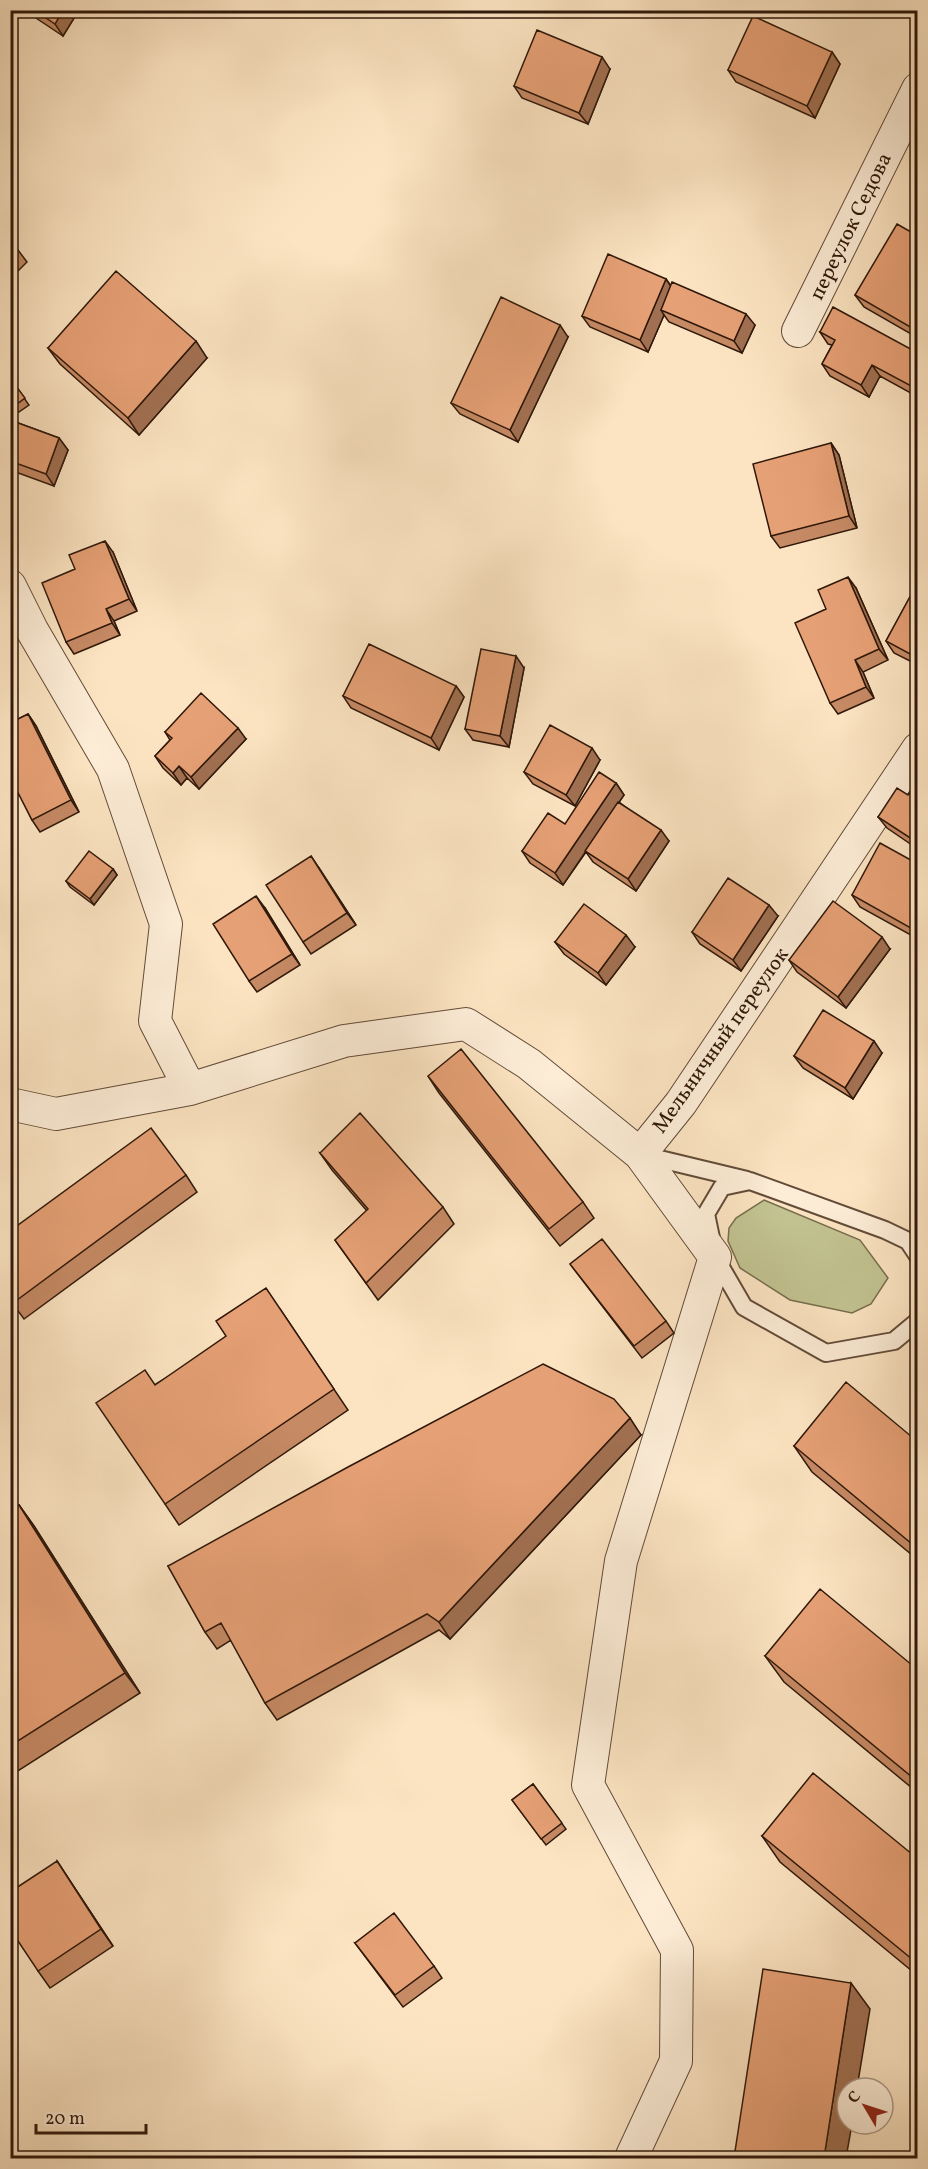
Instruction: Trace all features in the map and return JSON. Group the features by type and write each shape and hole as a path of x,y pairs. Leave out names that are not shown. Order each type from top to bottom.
{"street":[{"name":"переулок Седова","path":"798,331 918,89"},
{"path":"10,586 32,630 112,769 166,924 154,1021 190,1089"},
{"name":"Мельничный переулок","path":"10,1104 56,1114 190,1089 344,1041 466,1024 529,1064 640,1154 681,1103 918,749"},
{"path":"631,2158 676,2061 677,1950 588,1785 621,1560 715,1257 640,1154"}],"lane":[{"path":"640,1154 750,1181 885,1230 908,1241 918,1256"},
{"path":"750,1181 722,1187 706,1214 715,1257 744,1307 826,1353 894,1341 918,1321"}],"green space":[{"path":"764,1200 860,1240 888,1278 871,1304 852,1313 790,1300 740,1268 728,1241 729,1228 736,1218"}],"building":[{"path":"34,10 63,10 55,24"},
{"path":"753,16 832,52 807,106 728,70"},
{"path":"537,30 602,57 579,113 514,86"},
{"path":"897,224 918,236 918,319 912,328 855,295"},
{"path":"10,241 15,246 10,251"},
{"path":"608,254 666,279 640,340 582,316"},
{"path":"116,271 196,341 128,418 48,348"},
{"path":"672,282 746,314 734,341 661,310"},
{"path":"501,297 560,325 510,430 451,403"},
{"path":"833,307 918,353 918,377 913,387 872,365 861,385 822,364 835,340 820,332"},
{"path":"10,378 25,398 10,409"},
{"path":"10,420 59,438 46,474 10,461"},
{"path":"831,443 849,516 771,536 753,464"},
{"path":"105,541 129,599 106,609 112,623 66,642 42,583 75,569 69,555"},
{"path":"848,577 879,649 855,660 866,687 830,703 795,623 826,609 818,590"},
{"path":"918,582 918,645 912,655 886,641"},
{"path":"369,644 456,686 431,738 343,696"},
{"path":"481,649 516,656 500,736 465,729"},
{"path":"201,693 238,728 191,777 179,766 173,773 155,756 172,738 165,732"},
{"path":"28,714 71,800 32,820 12,781 10,782 10,723"},
{"path":"550,725 592,748 566,795 524,772"},
{"path":"599,772 616,783 555,873 522,851 548,813 565,824"},
{"path":"918,782 918,843 878,817 897,788 908,795"},
{"path":"618,802 661,830 628,879 585,851"},
{"path":"880,843 918,864 918,927 916,931 852,895"},
{"path":"89,851 113,869 90,899 66,881"},
{"path":"311,856 347,913 303,942 266,885"},
{"path":"728,878 769,905 733,960 692,932"},
{"path":"256,896 292,954 249,981 213,924"},
{"path":"833,901 882,937 838,997 789,960"},
{"path":"584,904 626,935 598,973 555,942"},
{"path":"823,1010 874,1041 845,1088 794,1056"},
{"path":"461,1049 583,1202 549,1229 428,1076"},
{"path":"360,1113 443,1207 366,1283 335,1240 368,1209 320,1153"},
{"path":"151,1128 186,1175 13,1303 10,1299 10,1231"},
{"path":"602,1239 666,1321 634,1346 570,1264"},
{"path":"266,1288 334,1389 165,1504 96,1403 145,1370 155,1385 226,1336 216,1321"},
{"path":"543,1364 614,1399 630,1418 439,1622 427,1614 265,1703 221,1623 205,1632 168,1566"},
{"path":"846,1382 918,1442 918,1549 794,1446"},
{"path":"19,1505 125,1673 10,1746 10,1511"},
{"path":"820,1589 918,1670 918,1782 765,1656"},
{"path":"813,1773 918,1859 918,1964 762,1836"},
{"path":"533,1784 562,1823 541,1839 512,1800"},
{"path":"57,1861 101,1929 38,1971 10,1929 10,1892"},
{"path":"394,1913 434,1966 395,1995 355,1943"},
{"path":"763,1969 851,1983 824,2158 734,2158"}]}
